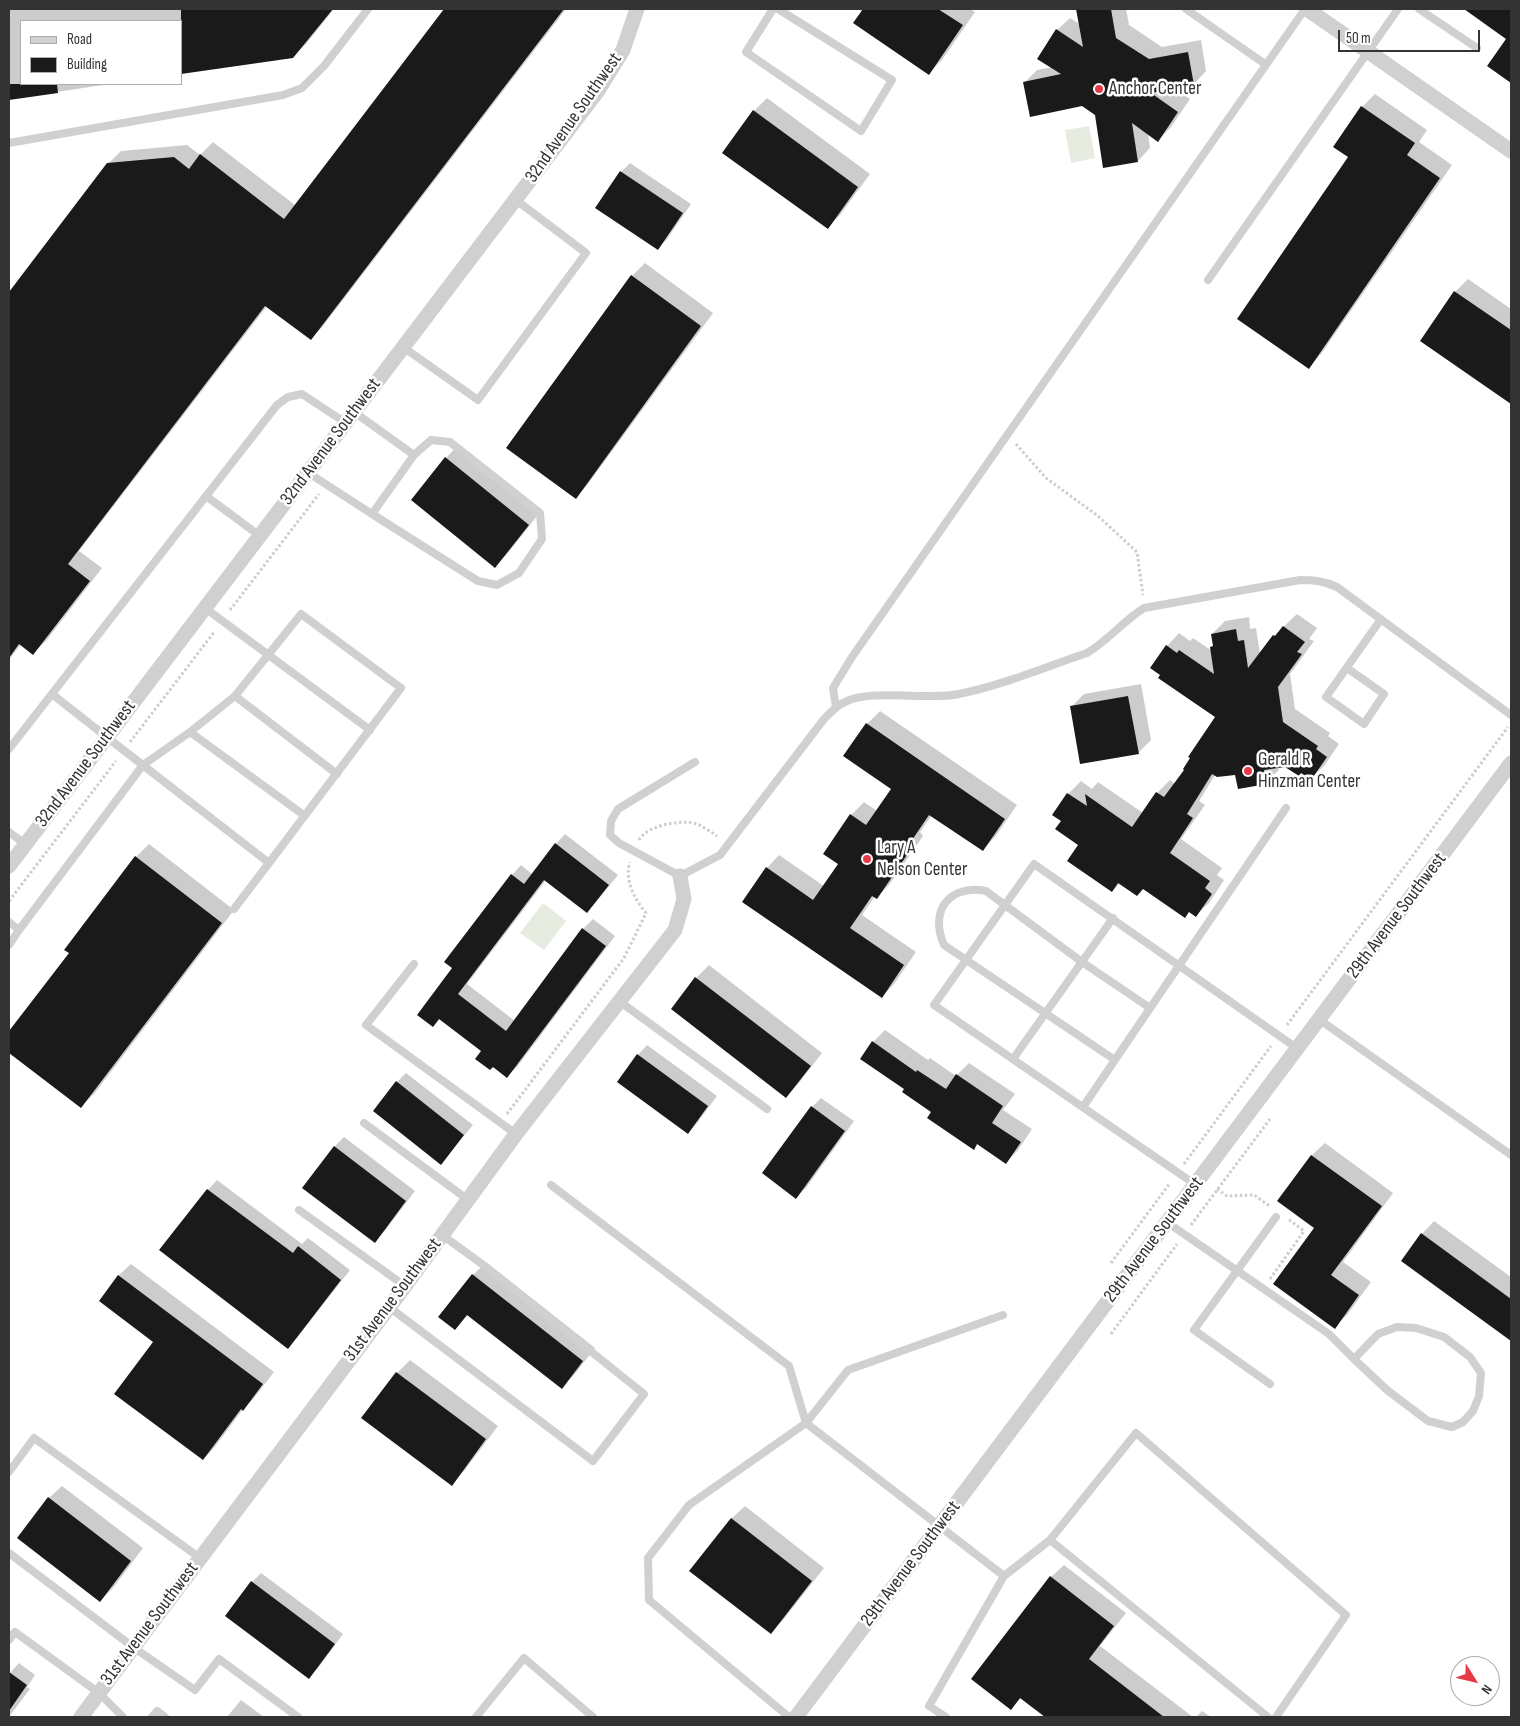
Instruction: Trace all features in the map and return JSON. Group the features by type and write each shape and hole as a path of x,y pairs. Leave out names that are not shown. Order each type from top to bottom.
{"street":[{"name":"32nd Avenue Southwest","path":"9,866 597,92 623,50 637,9"},
{"path":"1306,9 1511,151"},
{"name":"29th Avenue Southwest","path":"796,1717 1320,1020 1511,762"},
{"name":"31st Avenue Southwest","path":"81,1717 405,1286 516,1134 675,930 684,899 680,876"}],"lane":[{"path":"9,143 283,95 302,88 324,66 368,9"},
{"path":"773,9 746,52 861,131 892,80 778,9"},
{"path":"1186,9 1265,64"},
{"path":"836,706 833,688 852,657 1265,64 1306,9"},
{"path":"1208,280 1398,9"},
{"path":"1420,9 1477,48"},
{"path":"403,347 478,400 586,253 516,200"},
{"path":"9,749 277,405 288,397 302,394 350,417 414,455"},
{"path":"307,472 372,514 478,581 497,585 519,573 542,539 540,513 450,442 431,440 414,455 372,514"},
{"path":"206,496 260,536"},
{"path":"695,762 618,809 611,821 610,835 619,843 680,876 720,855 824,718 836,706 847,700 881,696 943,697 990,686 1087,653 1101,645 1124,622 1144,608 1300,580 1327,582 1337,587 1511,715"},
{"path":"205,608 370,730"},
{"path":"9,945 143,765 190,732 235,696 301,614 401,688 234,909"},
{"path":"1346,668 1384,694 1364,724 1326,697 1346,668 1381,619"},
{"path":"52,694 269,863"},
{"path":"235,696 337,774"},
{"path":"190,732 305,816"},
{"path":"1083,1107 1286,808"},
{"path":"9,832 25,844"},
{"path":"1196,1185 934,1005 1034,864 1298,1049"},
{"path":"1114,1060 944,945 939,934 938,923 940,912 946,902 959,892 975,889 986,891 1082,962 1150,1008"},
{"path":"1013,1059 1113,918"},
{"path":"9,922 20,930"},
{"path":"414,964 366,1025 516,1134"},
{"path":"620,1001 767,1109"},
{"path":"1320,1020 1511,1155"},
{"path":"364,1123 467,1199"},
{"path":"551,1185 789,1366 806,1422 1004,1576"},
{"path":"299,1210 405,1286"},
{"path":"1270,1384 1194,1330 1276,1217"},
{"path":"1168,1223 1329,1334 1354,1359 1387,1390 1428,1421 1452,1427 1463,1422 1473,1411 1479,1396 1481,1373 1470,1357 1444,1337 1416,1328 1397,1327 1378,1334 1354,1359"},
{"path":"388,1307 593,1461 644,1394 482,1264 442,1235"},
{"path":"789,1717 649,1600 648,1558 689,1504 806,1422 848,1370 1003,1316"},
{"path":"946,1717 929,1706 1004,1576 1050,1540 1136,1433 1346,1615 1276,1717"},
{"path":"9,1472 34,1438 200,1558"},
{"path":"1050,1540 1268,1717"},
{"path":"9,1553 133,1647 195,1690 219,1659 298,1717"},
{"path":"9,1640 15,1632 99,1693 123,1717"},
{"path":"476,1717 524,1658 593,1717"},
{"path":"152,1717 157,1711 165,1717"}],"path":[{"path":"1008,434 1046,478 1098,516 1137,552 1144,608"},
{"path":"9,901 326,484"},
{"path":"1111,1263 1511,722"},
{"path":"501,1122 624,958 646,913 630,886 628,869 641,837 657,827 675,822 696,824 718,836"}],"shaded area":[{"path":"1089,126 1095,158 1071,163 1065,130"},
{"path":"543,903 566,921 544,950 520,933"}],"building":[{"path":"181,9 333,9 293,58 182,74"},
{"path":"444,9 564,9 311,340 265,306 68,564 90,581 33,655 19,644 9,658 9,292 107,163 174,157 189,169 200,154 284,219"},
{"path":"863,9 938,9 963,25 929,75 853,23"},
{"name":"Anchor Center","path":"1076,9 1111,9 1116,38 1149,59 1188,52 1194,85 1151,93 1178,112 1158,142 1132,123 1138,162 1103,168 1095,115 1082,106 1030,117 1023,82 1061,74 1037,59 1056,29 1083,47"},
{"path":"1464,9 1511,9 1511,83 1487,66 1506,39"},
{"path":"9,84 57,85 58,93 9,100"},
{"path":"1361,106 1415,143 1407,155 1440,178 1309,369 1237,319 1348,157 1333,147"},
{"path":"753,110 858,187 828,229 722,153"},
{"path":"620,171 683,213 658,250 595,208"},
{"path":"631,275 701,326 576,499 506,448"},
{"path":"1454,291 1511,330 1511,404 1420,341"},
{"path":"445,457 529,525 495,568 411,500"},
{"name":"Gerald R Hinzman Center","path":"1283,626 1305,642 1297,652 1302,654 1278,687 1283,722 1318,746 1316,749 1327,757 1311,780 1301,773 1299,776 1285,767 1264,770 1267,784 1238,789 1235,775 1217,777 1212,774 1187,814 1193,818 1170,853 1210,881 1205,888 1212,894 1196,917 1189,912 1185,918 1143,889 1137,896 1118,883 1112,892 1067,861 1078,845 1055,829 1061,821 1052,815 1067,793 1087,806 1085,794 1132,827 1156,792 1164,797 1184,770 1190,758 1188,757 1215,717 1158,678 1160,675 1150,668 1166,645 1177,653 1179,650 1214,674 1210,647 1213,646 1211,634 1236,629 1238,641 1244,640 1248,668 1273,635 1275,636"},
{"path":"1128,696 1139,754 1080,764 1070,706"},
{"name":"Lary A Nelson Center","path":"866,723 1005,819 983,851 929,815 908,846 911,849 877,899 872,896 850,928 904,965 882,998 742,902 766,867 813,900 838,864 823,854 850,814 866,825 891,789 843,756"},
{"path":"555,843 609,885 587,913 544,880 458,994 506,1031 582,928 606,946 507,1078 493,1067 490,1070 475,1059 481,1051 439,1019 433,1027 417,1015 452,968 444,962 511,874 524,884"},
{"path":"135,856 222,923 81,1108 9,1053 9,1031 69,953 64,950"},
{"path":"695,977 811,1066 786,1098 671,1009"},
{"path":"872,1041 916,1072 917,1070 946,1089 956,1074 1003,1106 992,1123 1021,1142 1006,1164 977,1144 974,1150 927,1118 931,1112 902,1092 904,1089 860,1059"},
{"path":"637,1054 708,1106 688,1134 617,1082"},
{"path":"396,1081 464,1135 441,1165 373,1111"},
{"path":"811,1106 845,1131 796,1199 762,1173"},
{"path":"334,1146 406,1201 375,1243 302,1188"},
{"path":"1311,1155 1382,1206 1331,1275 1359,1295 1335,1329 1273,1284 1314,1228 1277,1201"},
{"path":"207,1189 293,1253 298,1246 341,1280 288,1349 159,1250"},
{"path":"1421,1233 1511,1299 1511,1341 1401,1261"},
{"path":"472,1274 583,1361 562,1389 467,1315 455,1330 438,1317"},
{"path":"118,1275 263,1384 243,1411 241,1409 203,1460 114,1394 153,1342 99,1301"},
{"path":"396,1372 486,1439 452,1486 361,1418"},
{"path":"48,1497 131,1561 100,1602 17,1538"},
{"path":"731,1518 812,1581 771,1634 689,1571"},
{"path":"1050,1576 1114,1626 1089,1659 1164,1717 1045,1717 1020,1698 1011,1710 971,1679"},
{"path":"251,1581 335,1644 309,1679 225,1616"},
{"path":"9,1672 27,1685 9,1711"}],"place":[{"name":"Anchor Center","path":"1099,89"},
{"name":"Gerald R Hinzman Center","path":"1248,771"},
{"name":"Lary A Nelson Center","path":"867,859"}]}
